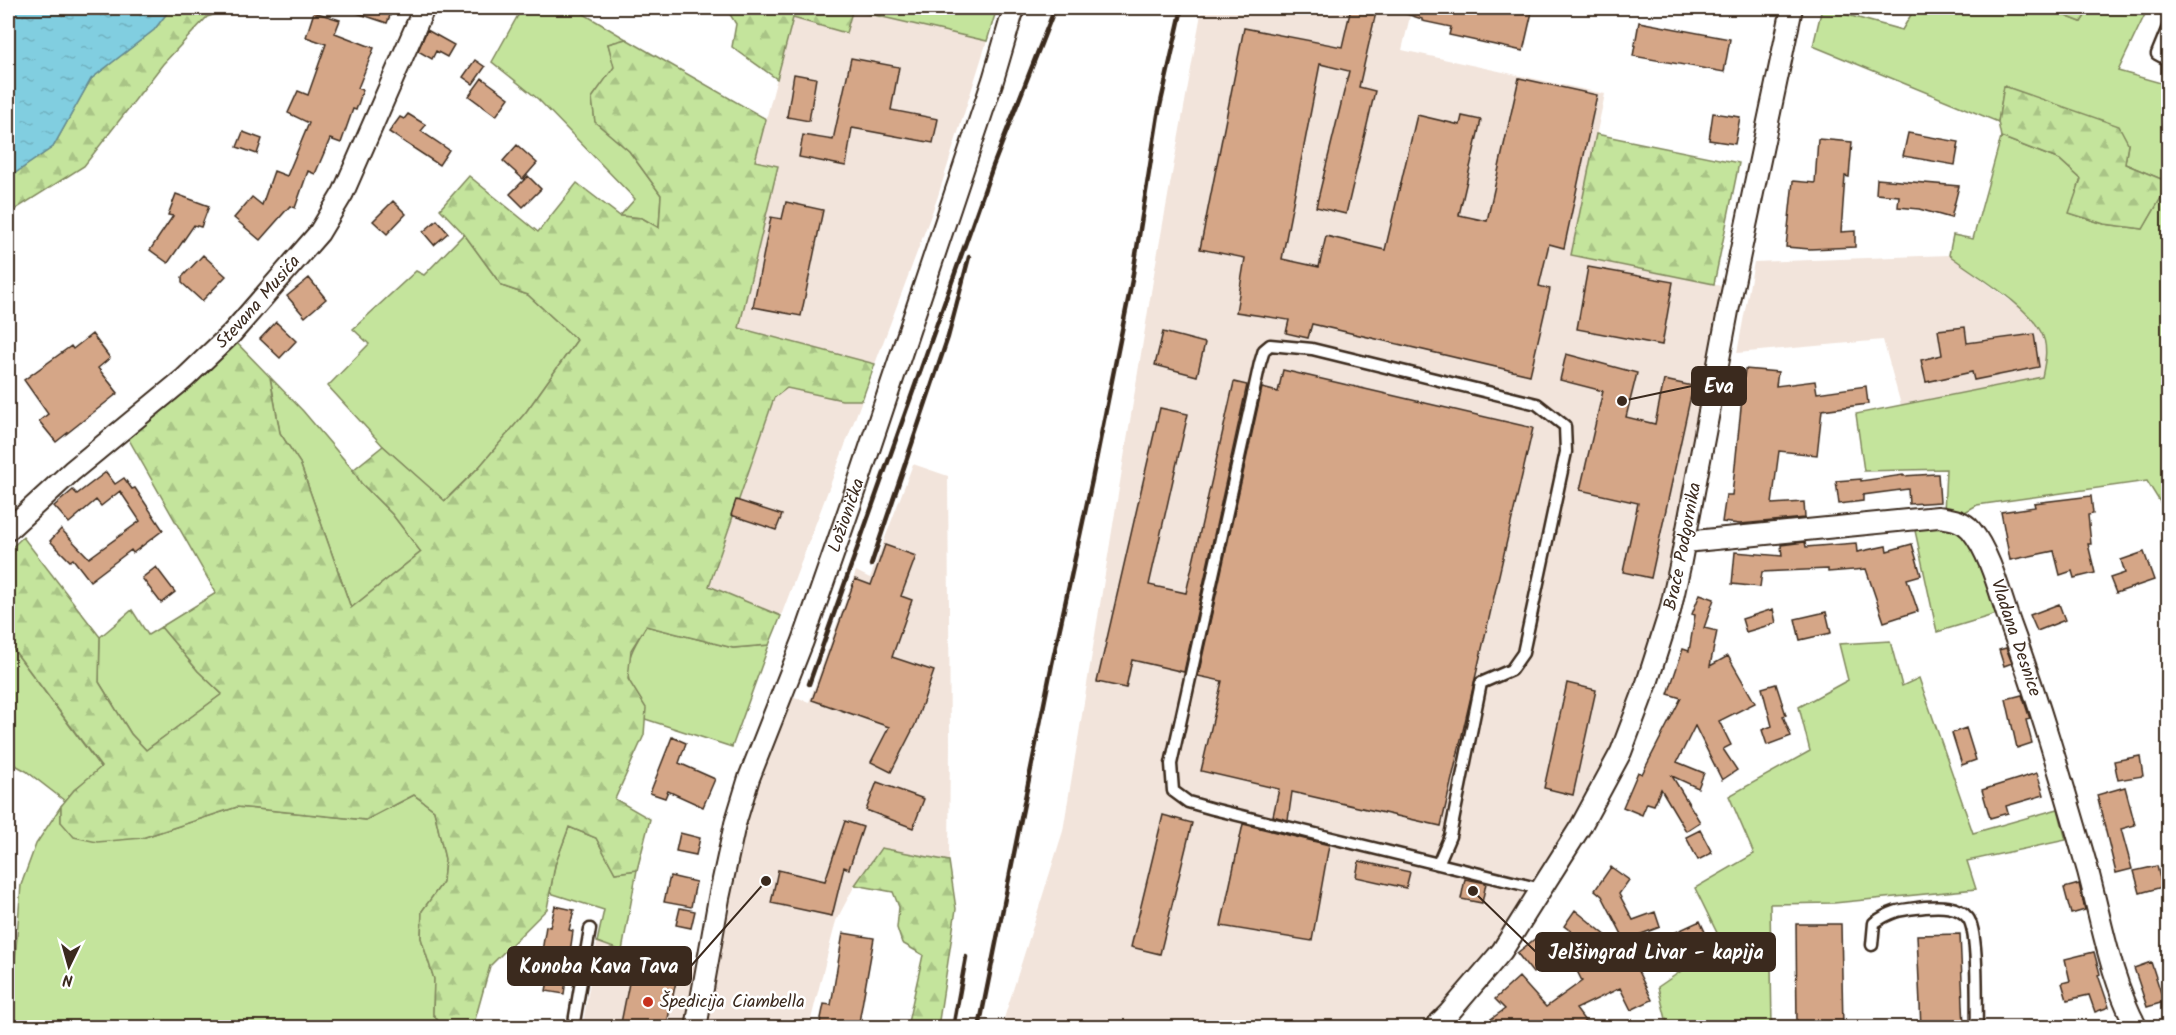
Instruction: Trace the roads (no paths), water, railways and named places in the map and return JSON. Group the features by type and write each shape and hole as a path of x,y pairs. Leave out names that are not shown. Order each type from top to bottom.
{"street":[{"name":"Stevana Musića","path":"8,530 72,471 184,378 232,333 320,232 343,193 424,8"},
{"name":"Ložionička","path":"696,1028 719,898 735,824 749,778 803,641 855,492 989,91 1014,8"},
{"name":"Braće Podgornika","path":"1434,1028 1502,951 1581,826 1621,752 1670,611 1728,311 1792,8"},
{"name":"Vladana Desnice","path":"1685,542 1938,517 1956,519 1970,529 1988,562 2017,641 2088,871 2116,977 2127,1010 2137,1028"}],"lane":[{"path":"2169,27 2157,54 2169,60"},
{"path":"1438,864 1450,836 1481,683 1511,670 1523,653 1566,452 1565,426 1537,404 1312,349 1270,345 1264,350 1260,363 1171,764 1173,790 1188,801 1213,810 1541,889"},
{"path":"1872,945 1874,923 1891,911 1940,906 1958,909 1969,919 1975,946 1977,1028"},
{"path":"573,1028 590,929"}],"water":[{"path":"8,8 171,8 154,30 91,79 53,147 8,178"}],"railway":[{"path":"809,684 993,166 1055,8"},
{"path":"979,1028 1132,280 1158,115 1182,8"},
{"path":"871,565 948,337 969,257"},
{"path":"953,1028 966,957"}],"place":[{"name":"Eva","path":"1622,401"},
{"name":"Konoba Kava Tava","path":"766,881"},
{"name":"Jelšingrad Livar - kapija","path":"1473,891"},
{"name":"Špedicija Ciambella","path":"648,1002"}]}
